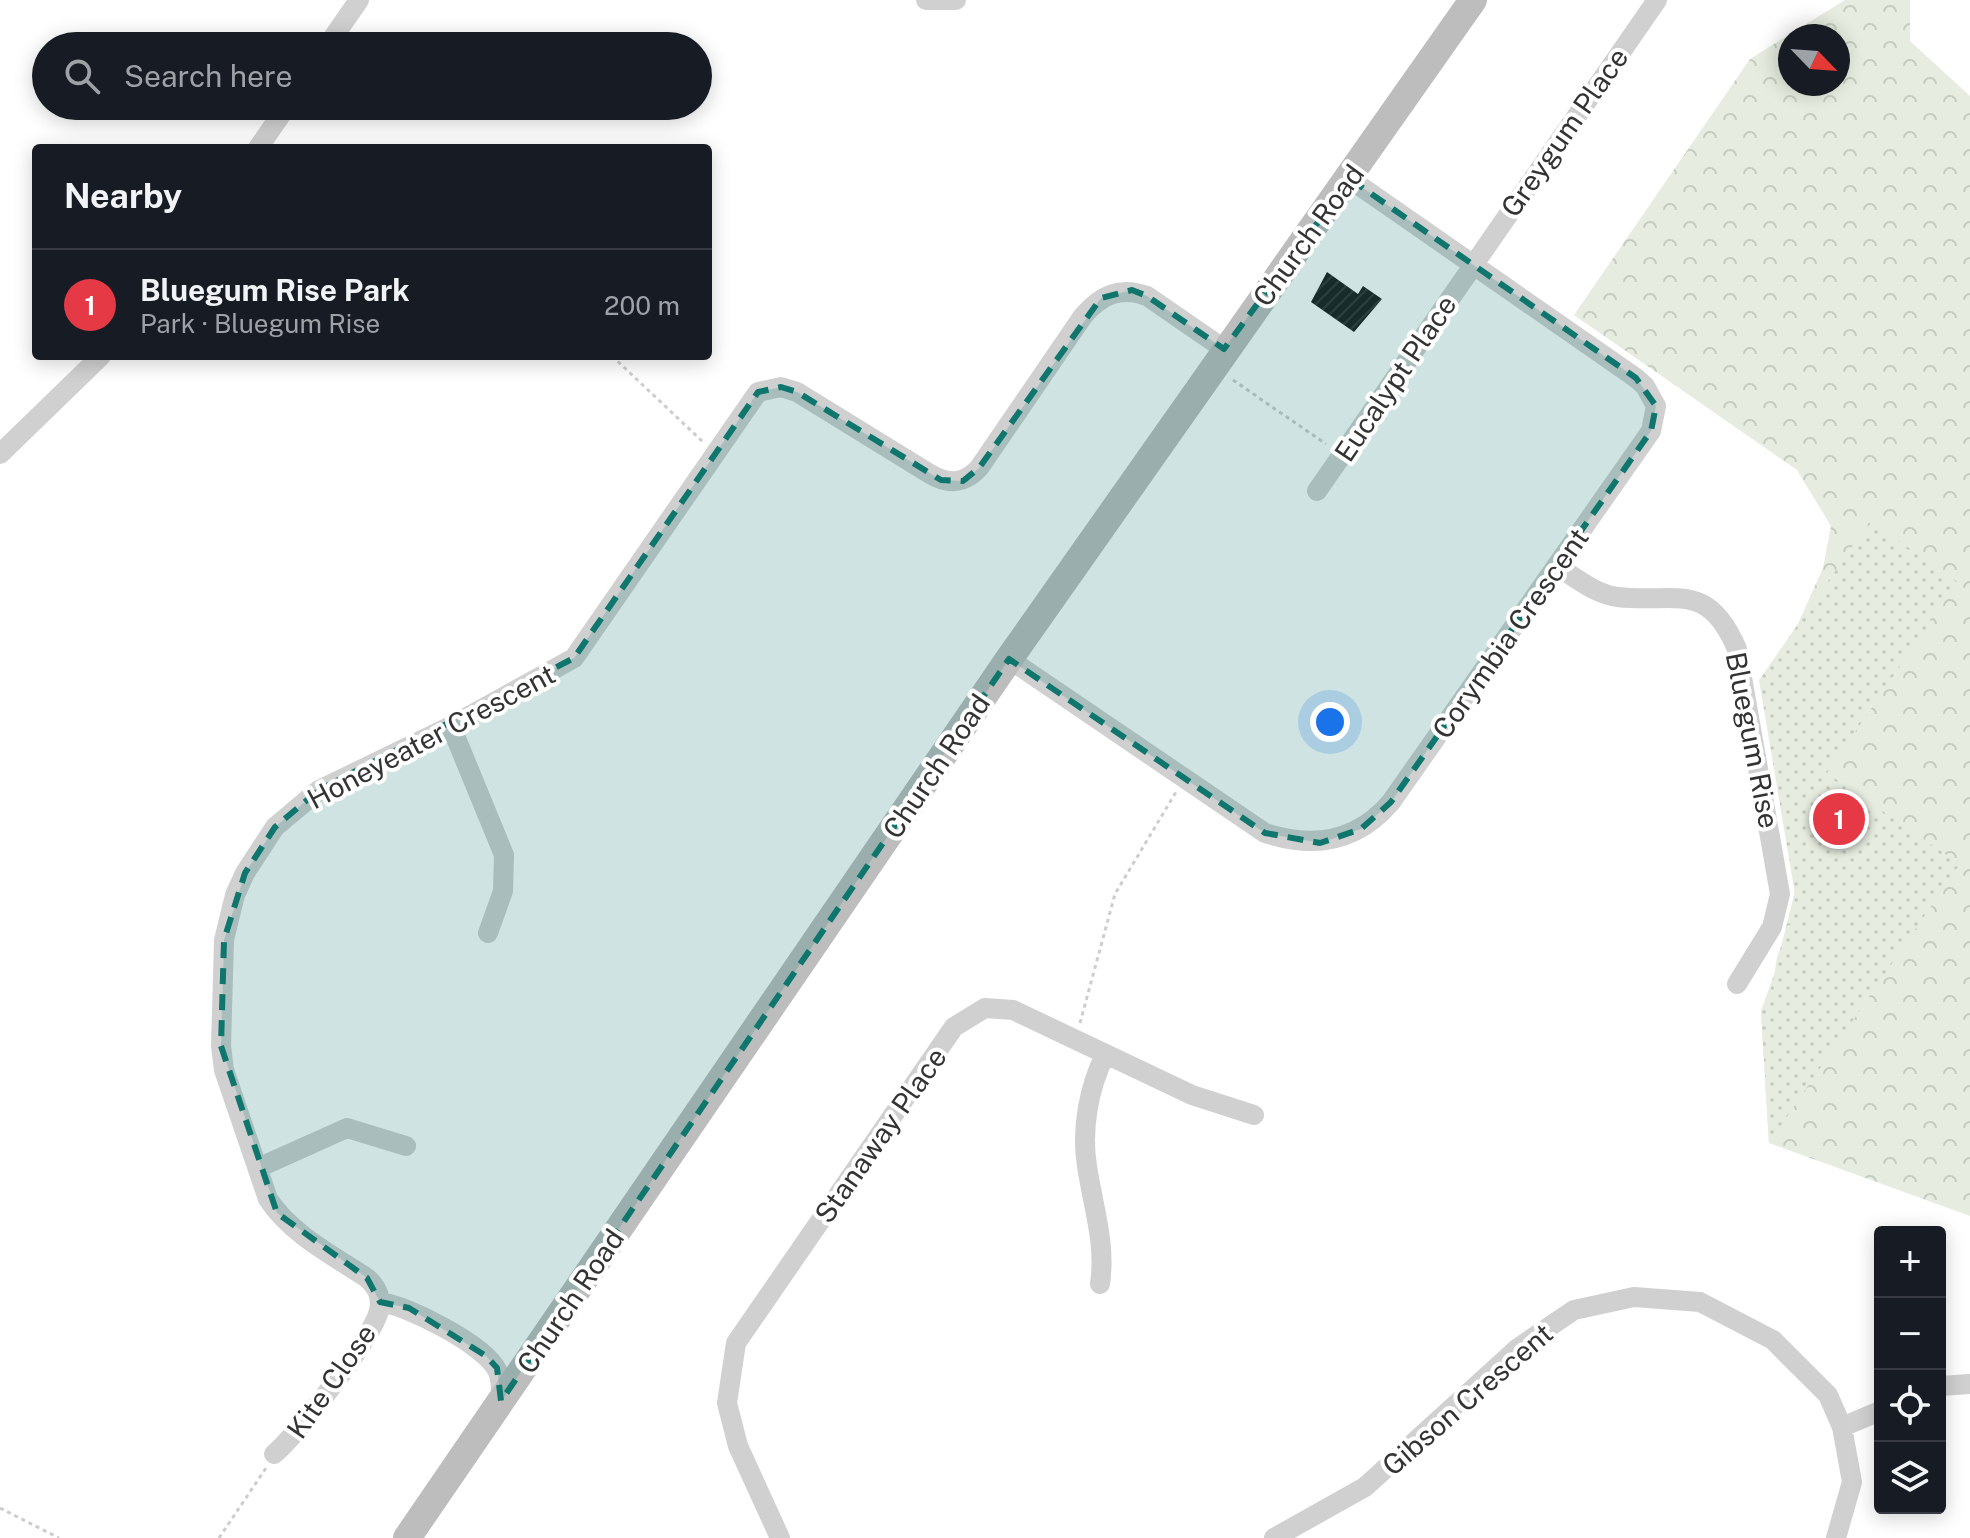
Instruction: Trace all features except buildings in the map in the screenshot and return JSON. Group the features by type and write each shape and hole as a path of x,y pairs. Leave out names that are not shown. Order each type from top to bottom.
{"main road":[{"name":"Church Road","path":"407,1538 1009,659 1224,349 1350,179 1473,0"}],"street":[{"path":"337,32 359,0"},
{"path":"926,0 956,0"},
{"name":"Greygum Place","path":"1472,265 1657,0"},
{"path":"261,144 277,120"},
{"name":"Corymbia Crescent","path":"1009,659 1265,833 1283,839 1320,843 1361,829 1376,819 1391,802 1651,431 1656,406 1645,386 1636,378 1350,179"},
{"name":"Eucalypt Place","path":"1317,491 1472,265"},
{"name":"Honeyeater Crescent","path":"380,1302 375,1286 367,1278 277,1213 268,1199 224,1070 221,1046 224,940 240,884 275,827 319,790 451,726 574,658 752,399 766,389 781,387 797,392 941,480 963,481 979,468 1083,316 1109,294 1132,290 1147,296 1224,349"},
{"path":"0,454 97,360"},
{"name":"Bluegum Rise","path":"1557,566 1584,584 1616,597 1687,597 1720,617 1737,649 1780,894 1772,927 1737,984"},
{"path":"451,726 504,855 503,891 488,933"},
{"name":"Stanaway Place","path":"780,1538 738,1446 727,1403 736,1343 954,1027 985,1008 1013,1010 1192,1095 1254,1115"},
{"path":"1100,1284 1103,1241 1086,1161 1091,1087 1105,1055"},
{"path":"258,1168 347,1128 406,1146"},
{"name":"Gibson Crescent","path":"1274,1538 1365,1487 1518,1348 1574,1310 1634,1297 1700,1302 1773,1340 1828,1395 1842,1427 1852,1482 1836,1538"},
{"path":"380,1302 409,1308 486,1356 497,1368 501,1401"},
{"name":"Kite Close","path":"274,1454 313,1413 373,1325 380,1302"},
{"path":"1946,1386 1970,1384"},
{"path":"1842,1427 1874,1414"}],"path":[{"path":"616,360 715,453"},
{"path":"1230,378 1326,444"},
{"path":"1080,1022 1115,894 1173,797"},
{"path":"219,1538 274,1454"},
{"path":"0,1508 59,1538"}],"highlighted area":[{"path":"1350,179 1636,378 1656,406 1651,431 1557,566 1391,802 1361,829 1320,843 1265,833 1009,659 501,1401 497,1368 486,1356 409,1308 380,1302 367,1278 277,1213 221,1046 224,940 245,873 275,827 319,790 574,658 758,392 781,387 797,392 941,480 963,481 979,468 1101,298 1132,290 1147,296 1224,349"}],"green space":[{"path":"1845,0 1910,0 1910,41 1970,96 1970,1216 1769,1143 1761,1011 1775,972 1803,858 1797,626 1823,568 1831,526 1797,470 1574,315 1750,59 1778,42 1778,96 1850,96 1850,24 1806,24"},
{"path":"1870,521 1958,582 1827,773 1960,864 1769,1143 1761,1011 1793,917 1795,894 1759,680"}],"place":[{"name":"Bluegum Rise Park","path":"1839,819"}]}
